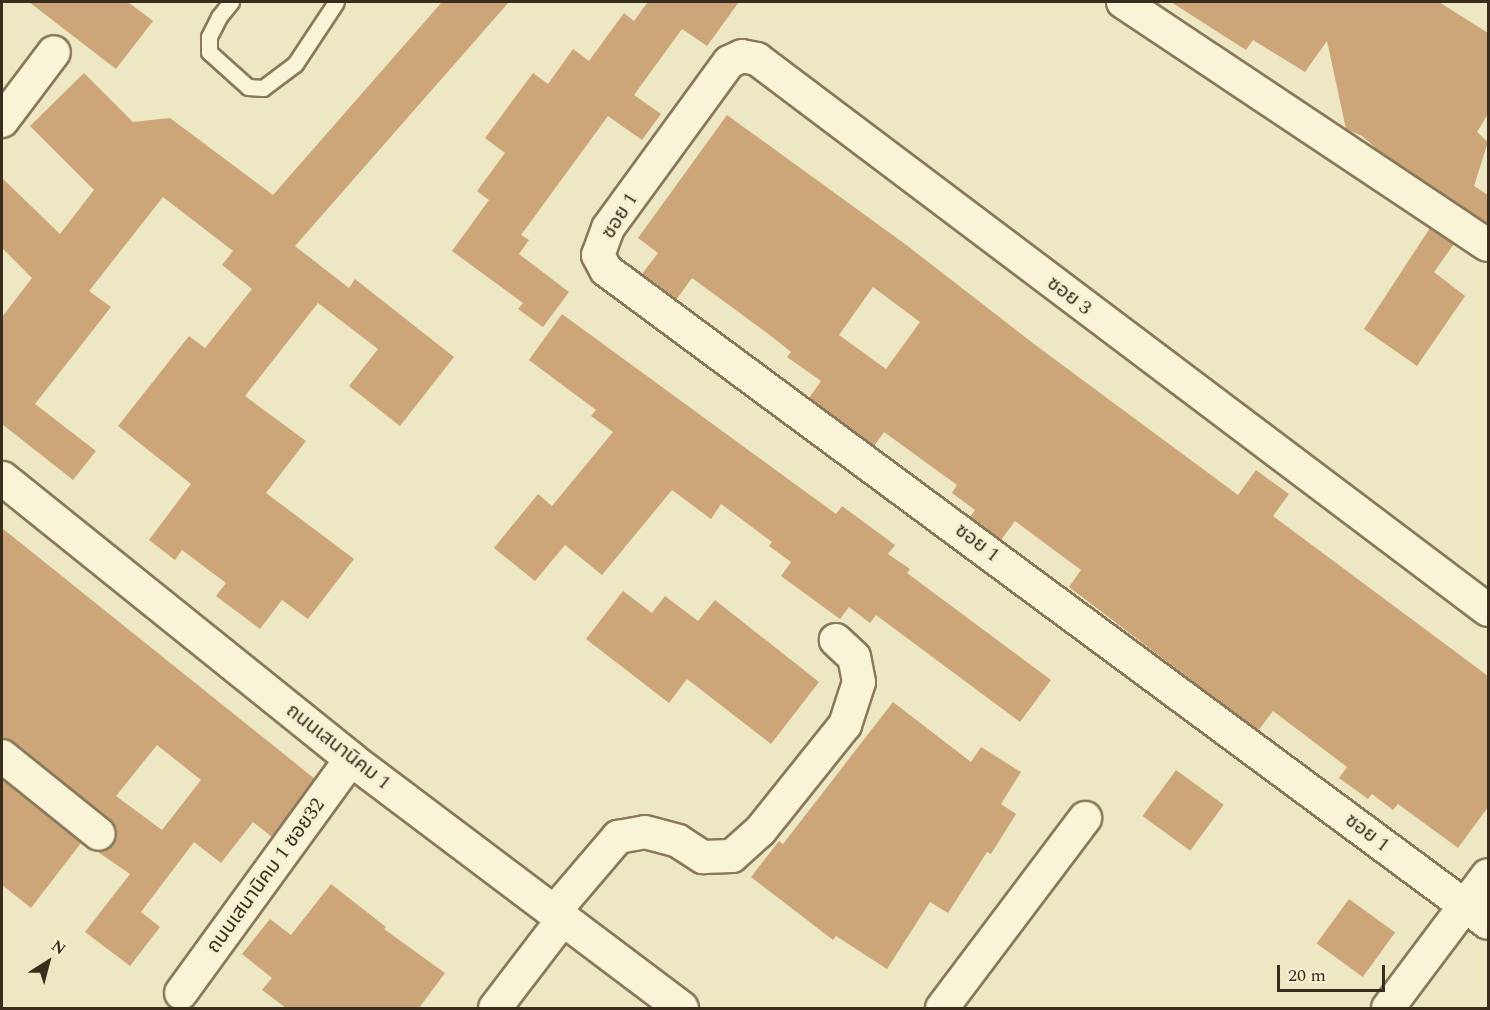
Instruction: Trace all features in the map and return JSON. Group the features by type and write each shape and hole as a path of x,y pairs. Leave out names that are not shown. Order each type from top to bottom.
{"street":[{"path":"1123,2 1488,245"},
{"path":"2,121 54,52"},
{"name":"ซอย 3","path":"668,145 729,62 742,56 757,59 1488,610"},
{"name":"ซอย 1","path":"668,145 608,228 598,255 606,270 1477,914"},
{"name":"ถนนเสนานิคม 1","path":"2,478 351,759 681,1008"},
{"path":"495,1008 618,837 645,832 678,841 703,857 732,856 760,831 845,725 859,682 854,657 836,640"},
{"path":"2,756 99,834"},
{"name":"ถนนเสนานิคม 1 ซอย32","path":"181,993 351,759"},
{"path":"942,1008 1085,819"},
{"path":"1388,1008 1477,914 1488,875"}],"lane":[{"path":"231,2 219,17 209,37 209,52 248,87 263,88 295,64 336,2"}],"building":[{"path":"29,2 128,2 153,21 116,69"},
{"path":"442,2 509,2 295,246 349,288 355,279 454,357 400,426 349,386 378,349 318,303 245,396 306,441 266,493 354,559 308,619 282,600 260,629 216,596 226,583 182,550 175,560 149,540 191,484 118,426 189,336 205,348 252,289 222,265 233,251 163,197 89,291 111,307 35,404 96,451 73,480 2,424 2,317 32,278 2,248 2,178 60,234 94,190 30,126 84,73 133,122 170,118 273,195"},
{"path":"645,2 739,2 707,46 682,29 634,95 661,114 642,140 608,116 521,235 529,240 519,254 569,292 543,327 518,309 523,303 452,251 489,200 477,191 505,153 485,138 533,73 548,84 573,49 589,61 624,13 634,21 647,3"},
{"path":"1171,2 1439,2 1488,33 1488,114 1477,132 1488,142 1474,186 1488,195 1488,224 1379,151 1362,136 1346,129 1327,41 1305,72 1253,40 1246,50"},
{"path":"727,115 905,244 1034,344 1238,495 1256,470 1289,494 1273,516 1488,676 1488,807 1458,848 1398,804 1393,810 1372,794 1368,799 1339,778 1347,767 1273,711 1258,731 1069,587 1081,570 1015,521 1001,540 970,517 975,510 952,493 957,485 884,432 874,446 809,398 821,381 787,357 791,352 771,336 692,278 676,300 642,274 658,253 638,238","holes":["873,287 920,322 886,369 839,335"]},
{"path":"1430,228 1454,244 1434,272 1465,296 1417,366 1364,329"},
{"path":"562,314 836,514 842,506 895,545 888,554 910,569 907,573 1051,680 1020,722 876,615 870,623 849,607 840,619 781,576 791,562 769,546 772,542 721,504 711,519 672,490 602,575 565,545 535,581 494,548 538,494 552,506 613,432 591,416 596,410 529,360"},
{"path":"2,528 315,779 272,837 253,822 221,863 194,842 141,912 160,927 130,966 85,932 130,874 98,852 113,845 117,836 116,827 13,742 2,738","holes":["157,745 201,780 162,830 116,796"]},
{"path":"623,591 652,613 665,596 698,621 715,600 819,682 771,744 687,679 669,703 586,639"},
{"path":"893,702 971,762 981,747 1021,772 1001,804 1016,814 991,854 987,852 948,913 930,902 887,969 836,936 833,940 751,877 779,841 783,844"},
{"path":"1176,770 1224,805 1190,851 1142,816"},
{"path":"2,779 81,843 31,908 2,885"},
{"path":"331,884 386,927 384,929 445,973 419,1008 286,1008 262,990 272,978 242,954 270,919 291,935"},
{"path":"1349,899 1395,933 1363,977 1317,943"}]}
